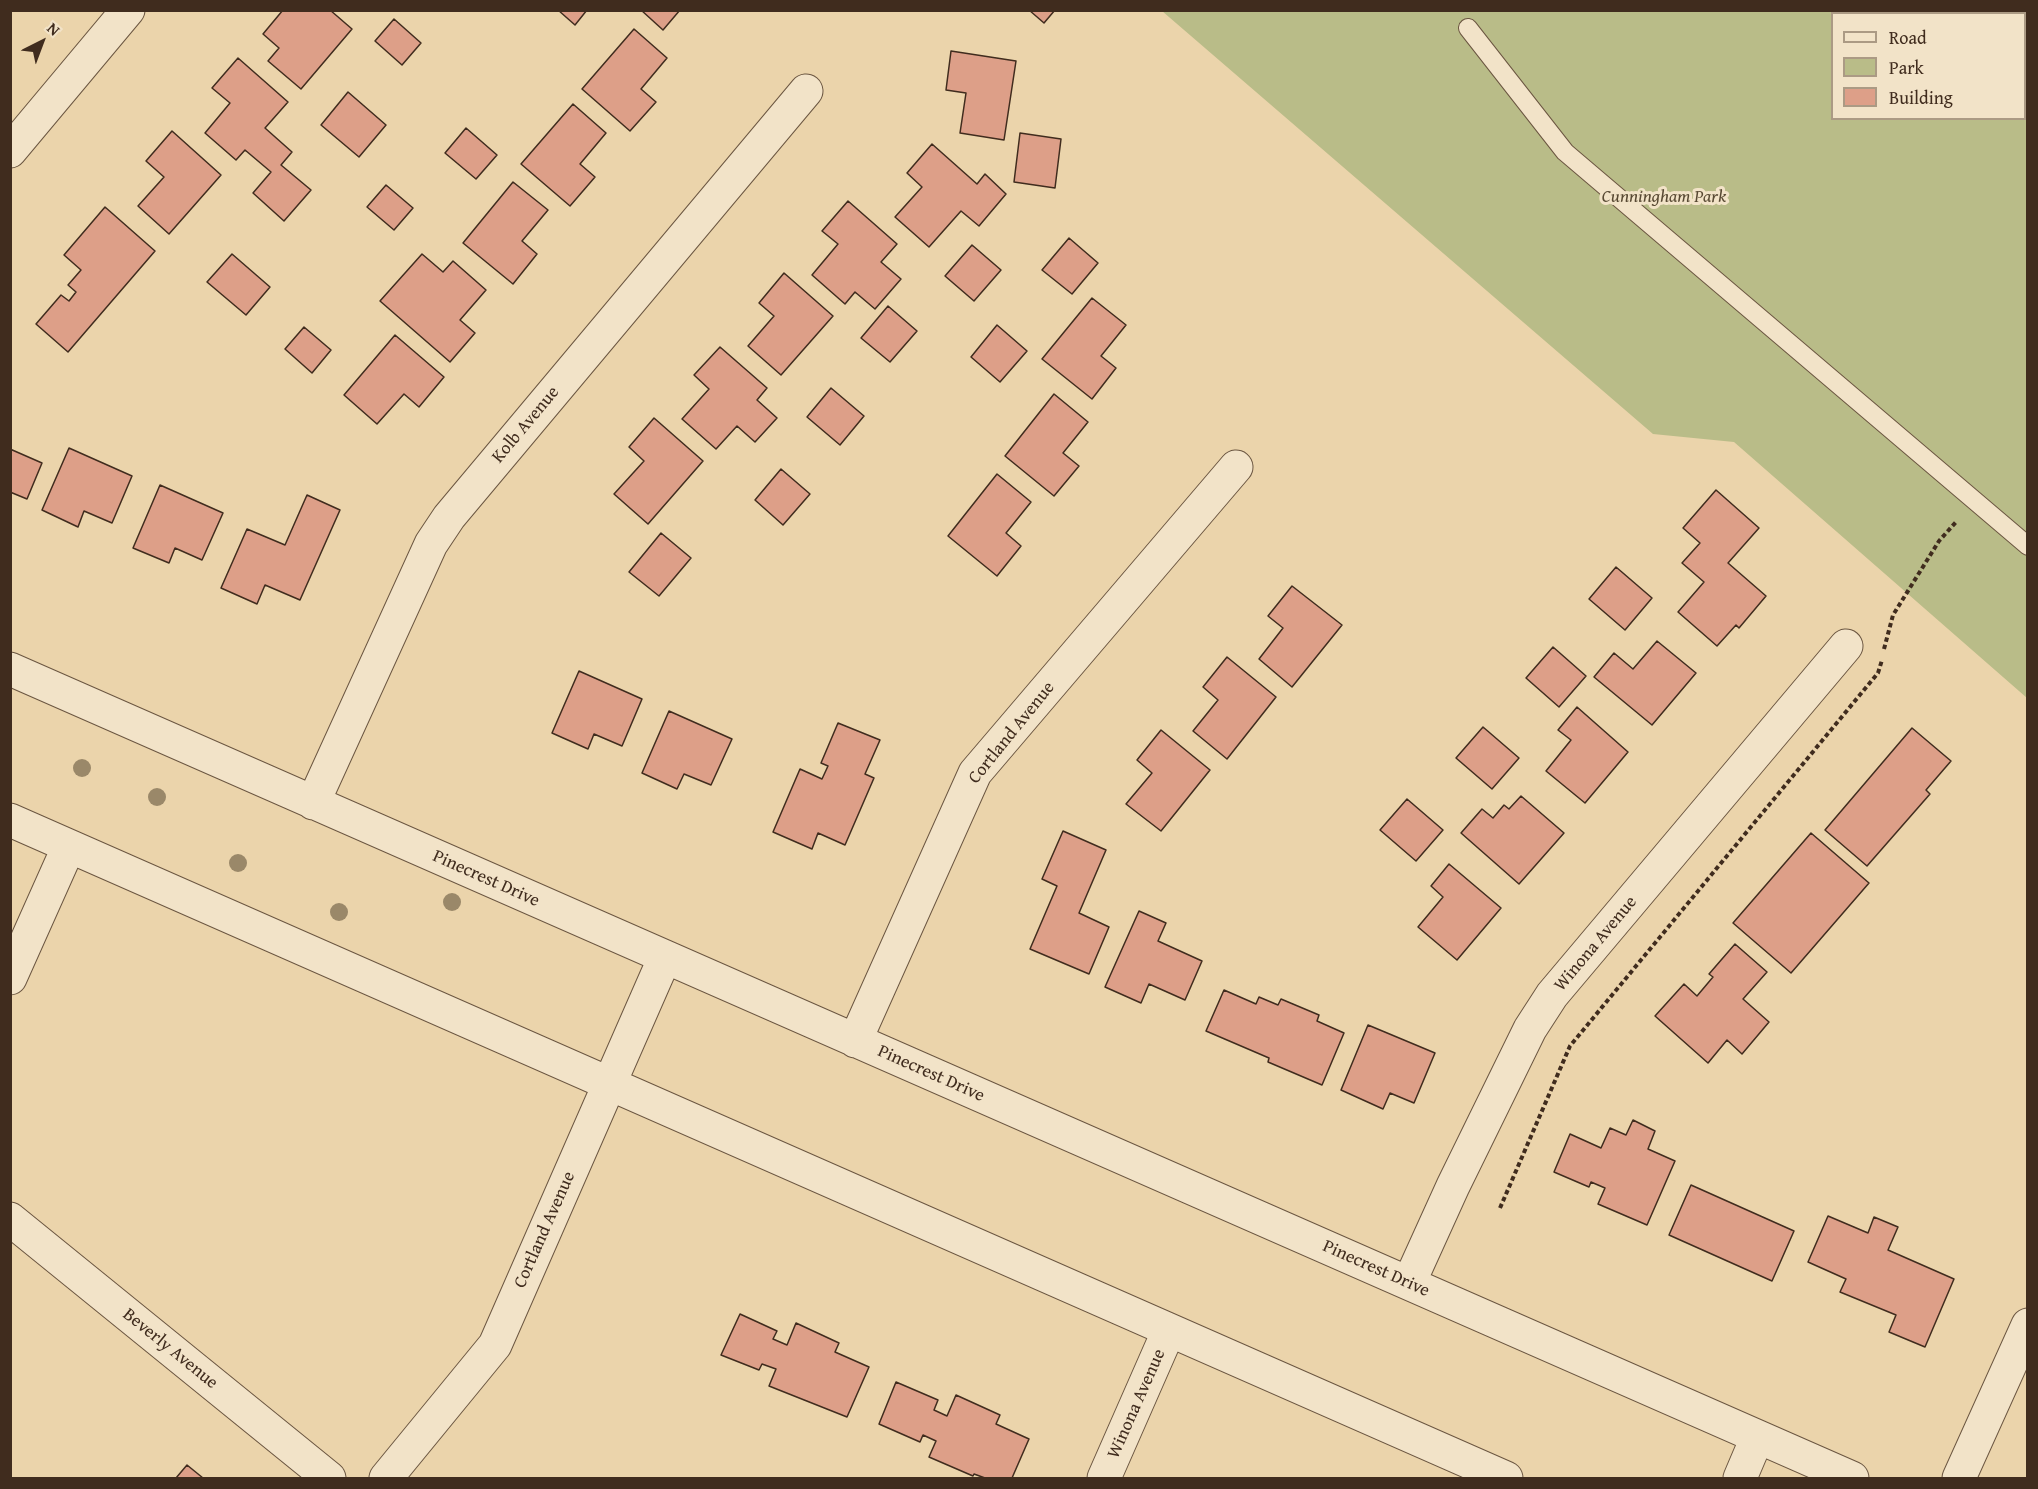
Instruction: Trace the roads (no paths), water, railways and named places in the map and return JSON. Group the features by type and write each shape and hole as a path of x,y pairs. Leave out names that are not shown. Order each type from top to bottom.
{"street":[{"path":"10,151 128,10"},
{"name":"Kolb Avenue","path":"313,803 431,544 449,517 806,91"},
{"name":"Cortland Avenue","path":"855,1041 975,773 1236,467"},
{"name":"Winona Avenue","path":"1409,1283 1453,1186 1530,1029 1552,995 1846,646"},
{"name":"Pinecrest Drive","path":"10,669 1852,1479"},
{"path":"10,820 1506,1479"},
{"path":"10,978 69,846"},
{"name":"Cortland Avenue","path":"386,1479 495,1345 664,957"},
{"name":"Beverly Avenue","path":"10,1219 329,1479"},
{"path":"1959,1479 2028,1325"},
{"name":"Winona Avenue","path":"1104,1479 1169,1330"},
{"path":"1740,1479 1757,1438"}],"lane":[{"path":"1468,28 1565,152 2028,546"}],"park label":[{"name":"Cunningham Park","path":"1664,197"}]}
